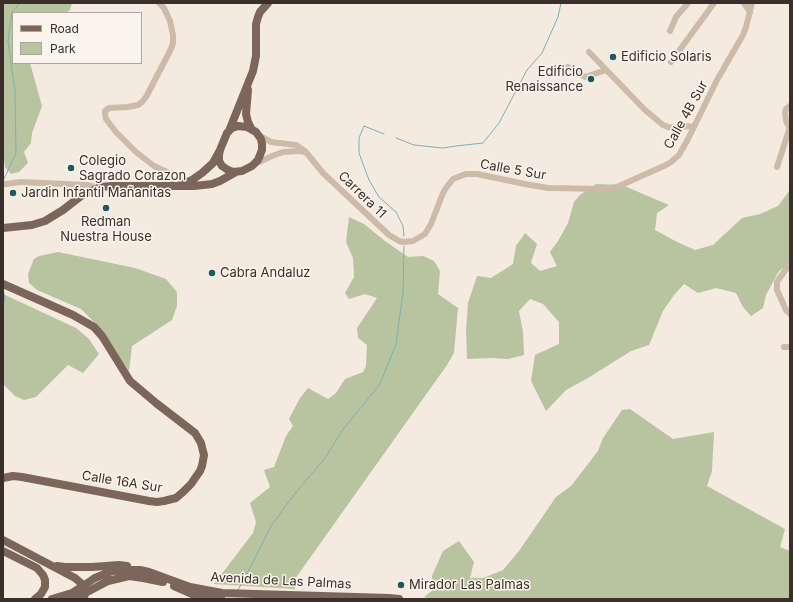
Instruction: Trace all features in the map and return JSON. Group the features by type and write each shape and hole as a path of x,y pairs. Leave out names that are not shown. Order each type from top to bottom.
{"main road":[{"path":"174,186 192,180 202,173 213,163 220,150 253,71 256,56 256,24 260,12 268,3"},
{"path":"3,228 32,225 45,221 95,188 105,186 194,186 212,184 236,172 245,170 254,164 260,157 262,150 260,136 251,128 246,114 249,82"},
{"path":"229,131 238,126 251,128"},
{"path":"220,150 219,161 222,166 228,170 236,172"},
{"name":"Calle 16A Sur","path":"3,284 73,315 94,327 102,336 130,381 195,433 201,443 204,455 200,471 192,484 176,498 157,502 22,476 3,478"},
{"path":"3,540 75,578 82,584 85,592 84,599"},
{"path":"3,551 38,568 43,575 45,580 45,588 35,599"},
{"path":"52,565 65,567 119,565 140,570"},
{"name":"Avenida de Las Palmas","path":"52,599 72,593 95,578 112,572 130,570 149,572 190,587 216,592 399,599"},
{"name":"Avenida de Las Palmas","path":"73,599 108,581 129,576 165,582 192,594 221,599"}],"street":[{"path":"159,3 164,8 170,21 173,36 171,49 142,102 138,105 128,107 109,108 105,111 105,114 106,120 132,148 154,166 170,175 174,186"},
{"path":"670,31 676,17 688,3"},
{"path":"671,62 714,3"},
{"path":"744,3 750,12"},
{"name":"Calle 4B Sur","path":"626,184 671,162 678,155 688,139 717,80 743,35 752,3"},
{"path":"589,52 645,110 663,125 668,128 686,126 693,127"},
{"path":"568,67 585,77 606,70"},
{"path":"777,167 788,142 789,127 786,121 785,113 786,109 790,106"},
{"name":"Carrera 11","path":"260,136 271,142 296,145 305,151 324,173 389,236 399,241 406,243 409,242"},
{"path":"254,164 283,152 300,151 307,153"},
{"name":"Calle 5 Sur","path":"409,242 413,242 421,237 428,230 449,183 457,177 466,174 477,174 531,186 548,188 605,189 626,184"},
{"path":"4,184 21,182 86,185 95,188"},
{"path":"790,267 786,269 777,282 777,290 786,310 790,314"}],"green space":[{"path":"3,3 72,3 70,10 67,12 12,12 12,64 30,64 42,106 32,133 31,143 24,152 28,163 19,172 11,174 5,167 3,152"},
{"path":"596,184 622,185 669,205 657,213 655,230 695,250 713,245 742,218 760,214 778,206 790,190 790,263 779,271 766,295 763,308 751,316 743,307 736,293 716,288 698,293 684,284 663,311 649,345 631,351 566,390 546,411 531,381 535,355 559,344 559,322 543,304 530,299 519,311 523,332 524,355 508,359 467,359 466,330 468,303 477,276 491,278 513,264 516,246 525,233 537,244 531,263 540,271 557,266 550,252 568,223 574,202 580,195"},
{"path":"349,217 364,224 408,257 423,256 434,261 440,271 438,294 458,308 454,353 295,579 295,589 214,584 253,533 256,522 250,503 270,487 264,470 274,467 286,436 293,426 289,419 300,398 308,388 328,399 336,393 345,379 363,372 366,366 367,345 358,338 357,328 377,298 365,294 349,299 345,293 354,277 353,258 346,242"},
{"path":"58,252 135,268 166,279 177,292 177,306 172,320 132,346 129,371 98,326 81,309 37,290 29,283 28,274 34,259 39,256"},
{"path":"3,294 76,328 89,339 99,354 83,373 68,365 36,397 24,400 15,396 3,384"},
{"path":"630,409 673,439 714,432 712,471 707,486 785,529 780,547 790,551 790,599 431,599 424,597 433,590 432,576 443,551 459,541 474,562 470,578 483,578 503,570 519,551 556,497 571,486 598,451 603,438 622,410"}],"waterway":[{"path":"3,181 16,153 15,92 8,41 12,12 20,3"},
{"path":"396,138 414,145 443,148 483,143 499,123 527,70 542,53 558,17 561,3"},
{"path":"384,134 364,126 359,138 359,153 369,180 379,197 396,212 403,226 404,236"},
{"path":"238,590 271,526 293,496 326,457 341,432 380,384 396,344 403,292 404,246"},
{"path":"3,288 5,300 3,303"}],"place":[{"name":"Edificio Solaris","path":"613,57"},
{"name":"Edificio Renaissance","path":"591,79"},
{"name":"Colegio Sagrado Corazon","path":"71,168"},
{"name":"Jardin Infantil Mañanitas","path":"13,193"},
{"name":"Redman Nuestra House","path":"106,208"},
{"name":"Cabra Andaluz","path":"212,273"},
{"name":"Mirador Las Palmas","path":"401,585"}]}
